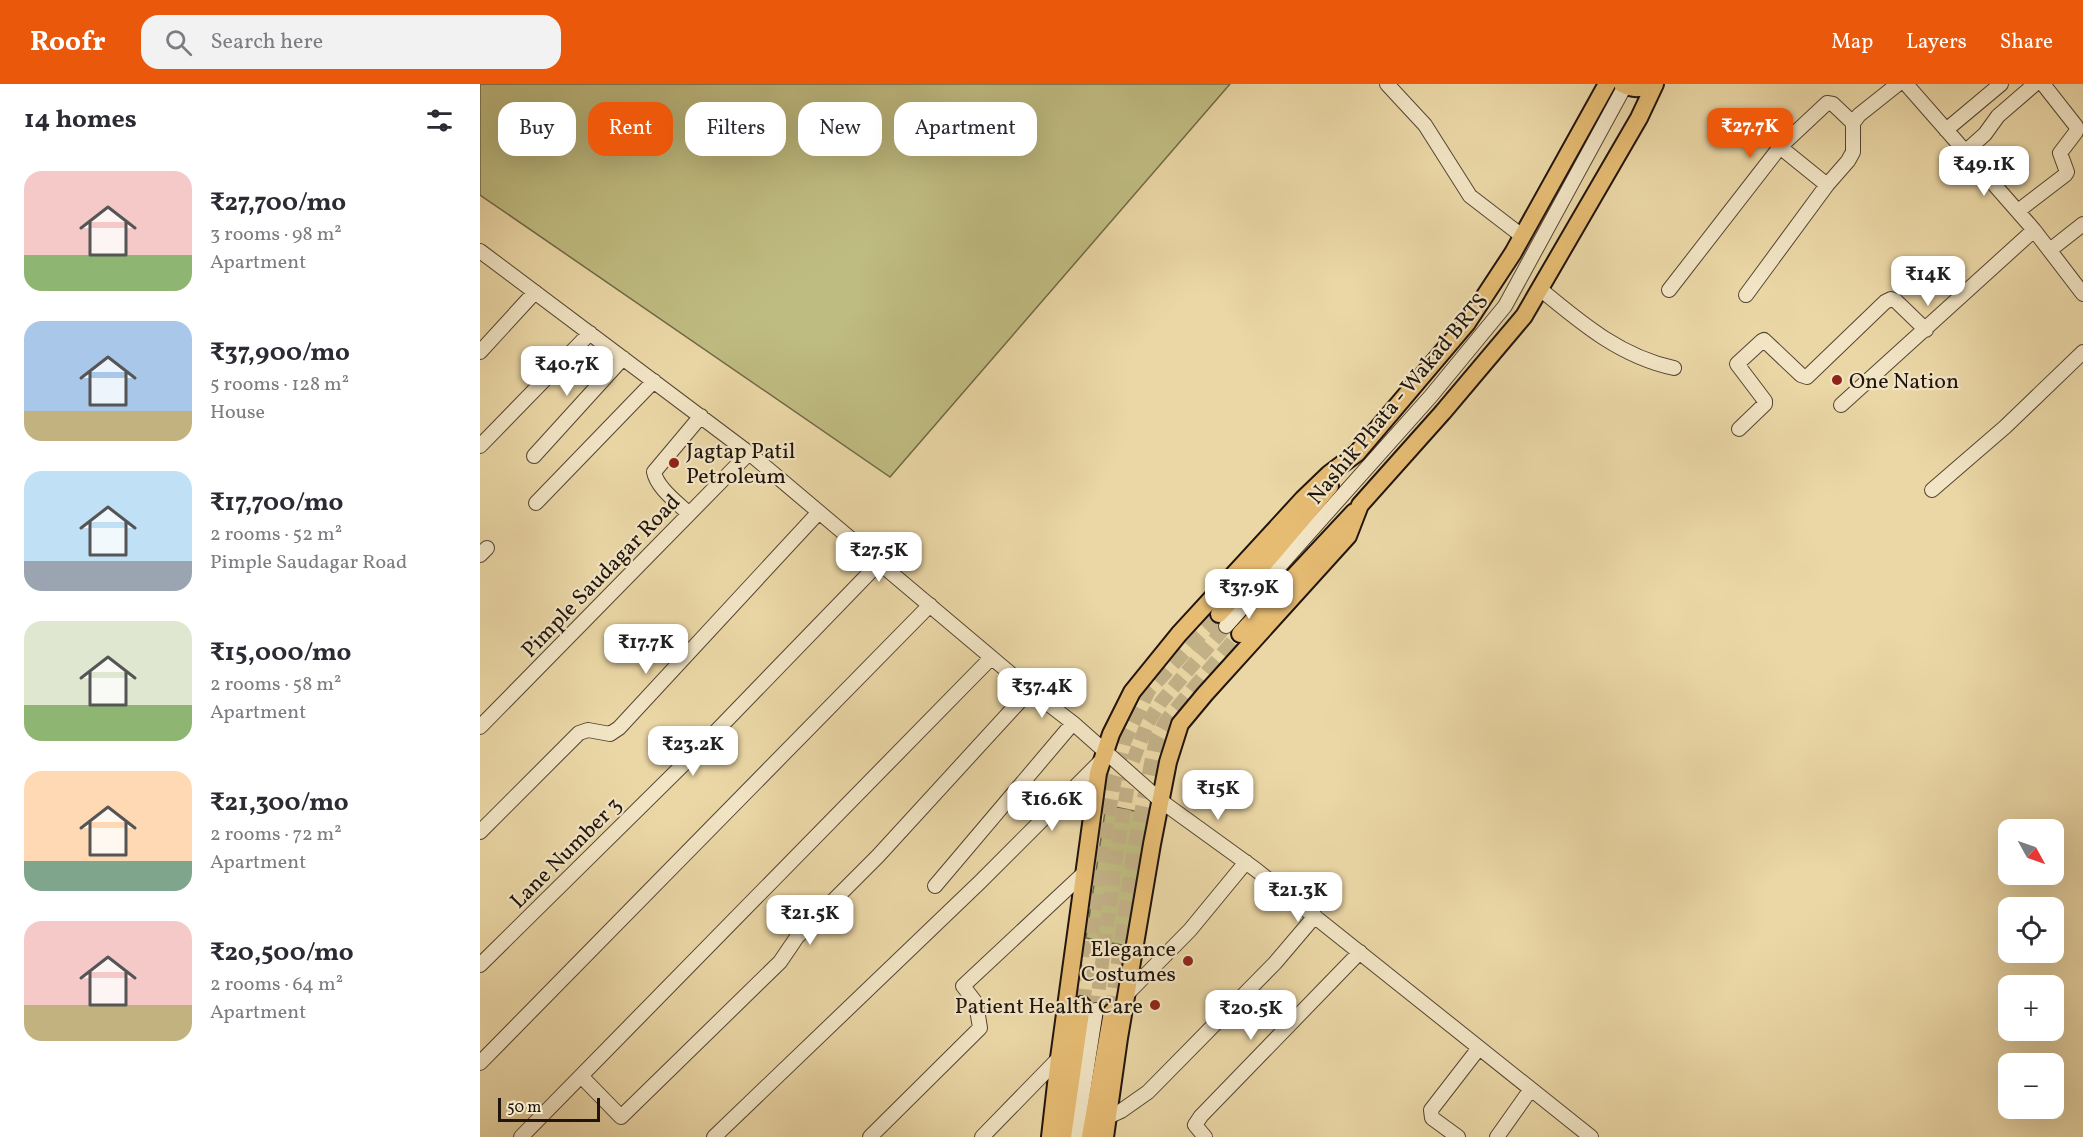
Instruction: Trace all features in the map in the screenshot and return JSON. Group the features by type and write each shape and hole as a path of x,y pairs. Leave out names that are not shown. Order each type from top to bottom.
{"main road":[{"path":"1228,624 1270,557 1467,323 1513,253 1606,84"},
{"path":"1624,84 1631,88 1638,88 1654,84"},
{"path":"1228,624 1360,505 1524,316 1639,118 1654,84"},
{"path":"1050,1137 1098,773 1111,734 1132,692 1179,634 1303,498 1357,453"},
{"path":"1105,1137 1127,994 1168,762 1180,724 1348,536 1360,505"},
{"path":"1063,1137 1096,1009"},
{"path":"1090,1137 1096,1009"}],"street":[{"path":"1388,84 1425,125 1470,196 1522,236"},
{"name":"Nashik Phata - Wakad BRTS","path":"1228,624 1431,396 1505,306 1624,84"},
{"path":"1746,295 1853,152 1853,123 1859,115 1898,84"},
{"path":"1906,84 2034,230 2083,294"},
{"path":"1946,130 2001,84"},
{"path":"1965,152 1985,134 1998,116 2035,84"},
{"path":"2018,212 2065,175 2067,172 2060,153 2076,132 2076,126 2043,84"},
{"path":"1669,290 1780,147 1827,104 1833,104 1853,123"},
{"path":"1780,147 1827,185"},
{"path":"2050,250 2083,224"},
{"path":"1841,405 2034,230"},
{"path":"480,251 750,453 1030,690 1073,723 1104,756 1161,801 1246,862 1591,1137"},
{"path":"1539,289 1572,317 1604,338 1639,358 1674,368"},
{"path":"480,352 535,292"},
{"path":"1739,429 1765,404 1737,364 1762,340 1801,375 1807,376 1891,299 1896,301 1926,330"},
{"path":"480,446 590,333"},
{"path":"1932,490 2005,427 2083,352"},
{"path":"534,456 623,358"},
{"path":"536,503 654,381"},
{"path":"689,514 666,491 655,477 654,472 701,416"},
{"name":"Pimple Saudagar Road","path":"480,728 750,453"},
{"path":"480,832 579,734 588,730 610,734 619,728 819,512"},
{"name":"Lane Number 3","path":"480,965 697,751 879,563"},
{"path":"480,1063 930,605"},
{"path":"521,1137 992,658"},
{"path":"581,1076 621,1117 780,962 797,937 878,856 1030,690"},
{"path":"935,886 1073,723"},
{"path":"714,1137 980,882 1104,756"},
{"path":"1127,994 1190,930 1246,862"},
{"path":"870,1137 980,1028 976,1003 963,986 1084,873"},
{"path":"1108,1117 1121,1111 1148,1092 1252,987 1315,916"},
{"path":"1204,1137 1195,1125 1201,1116 1360,952"},
{"path":"1077,1137 1096,1009"},
{"path":"1458,1137 1432,1118 1431,1110 1479,1048"},
{"path":"982,1137 1059,1058"},
{"path":"1497,1137 1531,1089"}],"shaded area":[{"path":"480,84 1230,84 890,477 480,195"},
{"path":"1106,805 1158,816 1132,947 1086,938"}],"tunnel":[{"path":"1082,1005 1102,845 1114,778 1124,740 1148,690 1219,614"},
{"path":"1096,1010 1115,863 1131,766 1147,724 1161,702 1226,626"},
{"path":"1112,1012 1136,843 1157,739 1167,721 1240,634"}],"place":[{"name":"One Nation","path":"1837,380"},
{"name":"Jagtap Patil Petroleum","path":"674,463"},
{"name":"Elegance Costumes","path":"1188,961"},
{"name":"Patient Health Care","path":"1155,1005"}]}
